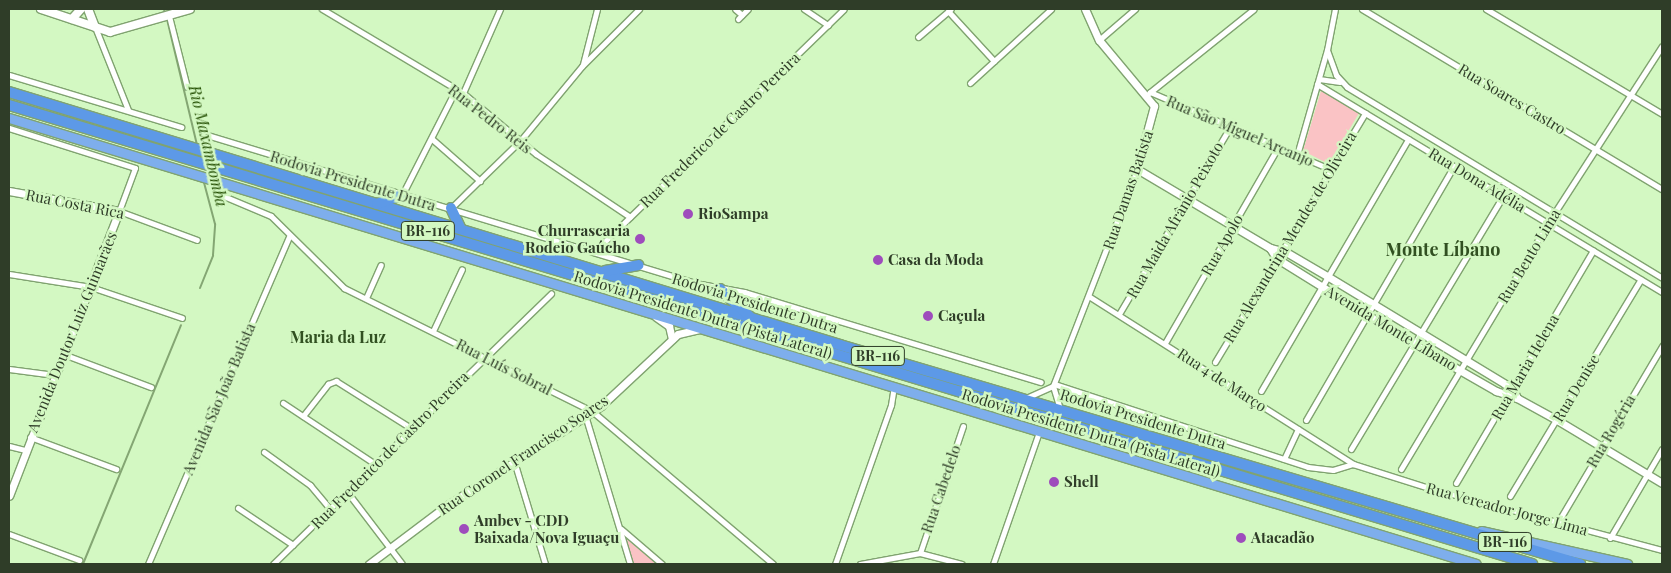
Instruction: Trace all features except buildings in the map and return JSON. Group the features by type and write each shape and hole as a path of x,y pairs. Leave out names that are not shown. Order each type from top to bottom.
{"highway":[{"name":"Rodovia Presidente Dutra","path":"9,92 750,317 1024,398 1061,411 1580,564"},
{"name":"Rodovia Presidente Dutra","path":"9,105 1532,564"},
{"name":"Rodovia Presidente Dutra (Pista Lateral)","path":"9,118 1476,564"},
{"path":"378,204 402,195"},
{"path":"451,208 461,229"},
{"path":"602,272 638,265"},
{"path":"720,289 750,317"},
{"name":"BR-116","path":"1430,520 1627,564"}],"main road":[{"path":"41,9 95,27 115,31 158,20 190,9"},
{"path":"72,19 82,9"},
{"path":"88,9 95,27"}],"street":[{"name":"Rua Pedro Reis","path":"322,9 463,93 520,141 630,217"},
{"path":"463,93 500,9"},
{"path":"582,66 598,9"},
{"path":"451,208 520,141 582,66 639,9"},
{"path":"735,9 740,17 748,9"},
{"path":"804,9 828,25"},
{"name":"Rua Frederico de Castro Pereira","path":"595,251 844,9"},
{"path":"970,83 1051,9"},
{"name":"Rua Damas Batista","path":"1053,385 1090,297 1137,170 1155,110 1148,93 1099,40 1085,9"},
{"path":"1099,40 1135,9"},
{"path":"1148,93 1254,9"},
{"path":"1297,155 1327,50 1335,9"},
{"name":"Rua Soares Castro","path":"1362,9 1662,189"},
{"path":"1486,9 1662,114"},
{"path":"1494,9 1496,15"},
{"path":"918,37 950,10 994,61"},
{"path":"169,16 187,87"},
{"path":"95,27 128,110"},
{"name":"Rua Bento Lima","path":"1401,469 1548,223 1662,46"},
{"path":"1327,50 1340,82"},
{"path":"9,75 181,127"},
{"name":"Rua Dona Adélia","path":"1318,82 1340,82 1662,278"},
{"name":"Rua Dona Adélia","path":"1318,82 1365,113 1662,292"},
{"path":"402,195 456,89"},
{"name":"Rua São Miguel Arcanjo","path":"1148,93 1330,169"},
{"name":"Rua Alexandrina Mendes de Oliveira","path":"1215,362 1365,113"},
{"name":"Rua Maida Afrânio Peixoto","path":"1119,314 1230,126"},
{"name":"Avenida Doutor Luiz Guimarães","path":"9,128 135,168 91,287 25,450 9,496"},
{"path":"207,135 638,265 720,289 744,292 1041,382"},
{"path":"432,139 480,180"},
{"path":"1261,391 1408,139"},
{"name":"Rua Apolo","path":"1165,343 1278,147"},
{"path":"1306,420 1454,166"},
{"name":"Avenida Monte Líbano","path":"1137,170 1270,248 1281,250 1327,276 1513,389"},
{"name":"Rua Costa Rica","path":"9,191 119,211 197,240"},
{"name":"Rua Luís Sobral","path":"221,196 262,210 290,234 334,281 592,411 773,564"},
{"path":"1351,449 1503,196"},
{"name":"Avenida São João Batista","path":"148,564 290,234"},
{"name":"Avenida Monte Líbano","path":"1270,248 1276,258 1414,344 1508,397 1517,398 1557,420 1662,483"},
{"name":"Rua Maria Helena","path":"1456,483 1593,250"},
{"path":"366,298 381,265"},
{"path":"433,330 462,269"},
{"path":"9,274 91,287 182,318"},
{"name":"Rua Denise","path":"1510,496 1641,279"},
{"name":"Rua Frederico de Castro Pereira","path":"273,564 551,294"},
{"name":"Rua 4 de Março","path":"1090,297 1353,464"},
{"path":"650,314 669,326 672,339"},
{"name":"Rua Coronel Francisco Soares","path":"368,564 389,546 514,460 592,411 672,339 684,331 700,328"},
{"name":"Rua Rogéria","path":"1561,517 1662,346"},
{"path":"63,354 151,387"},
{"path":"9,368 55,375"},
{"path":"304,416 328,384 336,381 411,428"},
{"path":"1053,385 1061,411"},
{"path":"1024,398 1053,385 1284,458 1329,470 1353,464"},
{"path":"835,564 891,405 894,387"},
{"path":"1513,389 1517,398"},
{"path":"283,403 375,464"},
{"path":"584,415 630,564"},
{"name":"Rua Cabedelo","path":"920,553 963,426"},
{"path":"1284,458 1298,430"},
{"path":"993,564 1039,432"},
{"path":"30,438 116,469"},
{"path":"9,446 25,450"},
{"path":"1610,538 1662,449"},
{"path":"264,452 310,485 330,510"},
{"path":"514,460 545,564"},
{"name":"Rua Vereador Jorge Lima","path":"1353,464 1610,538 1662,550"},
{"path":"348,493 402,564"},
{"path":"238,508 292,545"},
{"path":"620,528 662,564"},
{"path":"9,534 79,560"},
{"path":"860,564 920,553 962,564"}],"shaded area":[{"path":"1321,91 1359,113 1329,164 1303,151"},
{"path":"624,537 657,564 632,564"}],"waterway":[{"name":"Rio Maxambomba","path":"164,9 165,14"},
{"name":"Rio Maxambomba","path":"167,19 197,145"},
{"name":"Rio Maxambomba","path":"200,288 213,255 215,224 203,179"},
{"name":"Rio Maxambomba","path":"83,564 181,325"}],"place":[{"name":"RioSampa","path":"688,214"},
{"name":"Churrascaria Rodeio Gaúcho","path":"640,239"},
{"name":"Casa da Moda","path":"878,260"},
{"name":"Caçula","path":"928,316"},
{"name":"Shell","path":"1054,482"},
{"name":"Ambev - CDD Baixada/Nova Iguaçu","path":"464,529"},
{"name":"Atacadão","path":"1241,538"}],"district":[{"name":"Monte Líbano","path":"1443,249"},
{"name":"Maria da Luz","path":"338,337"}]}
